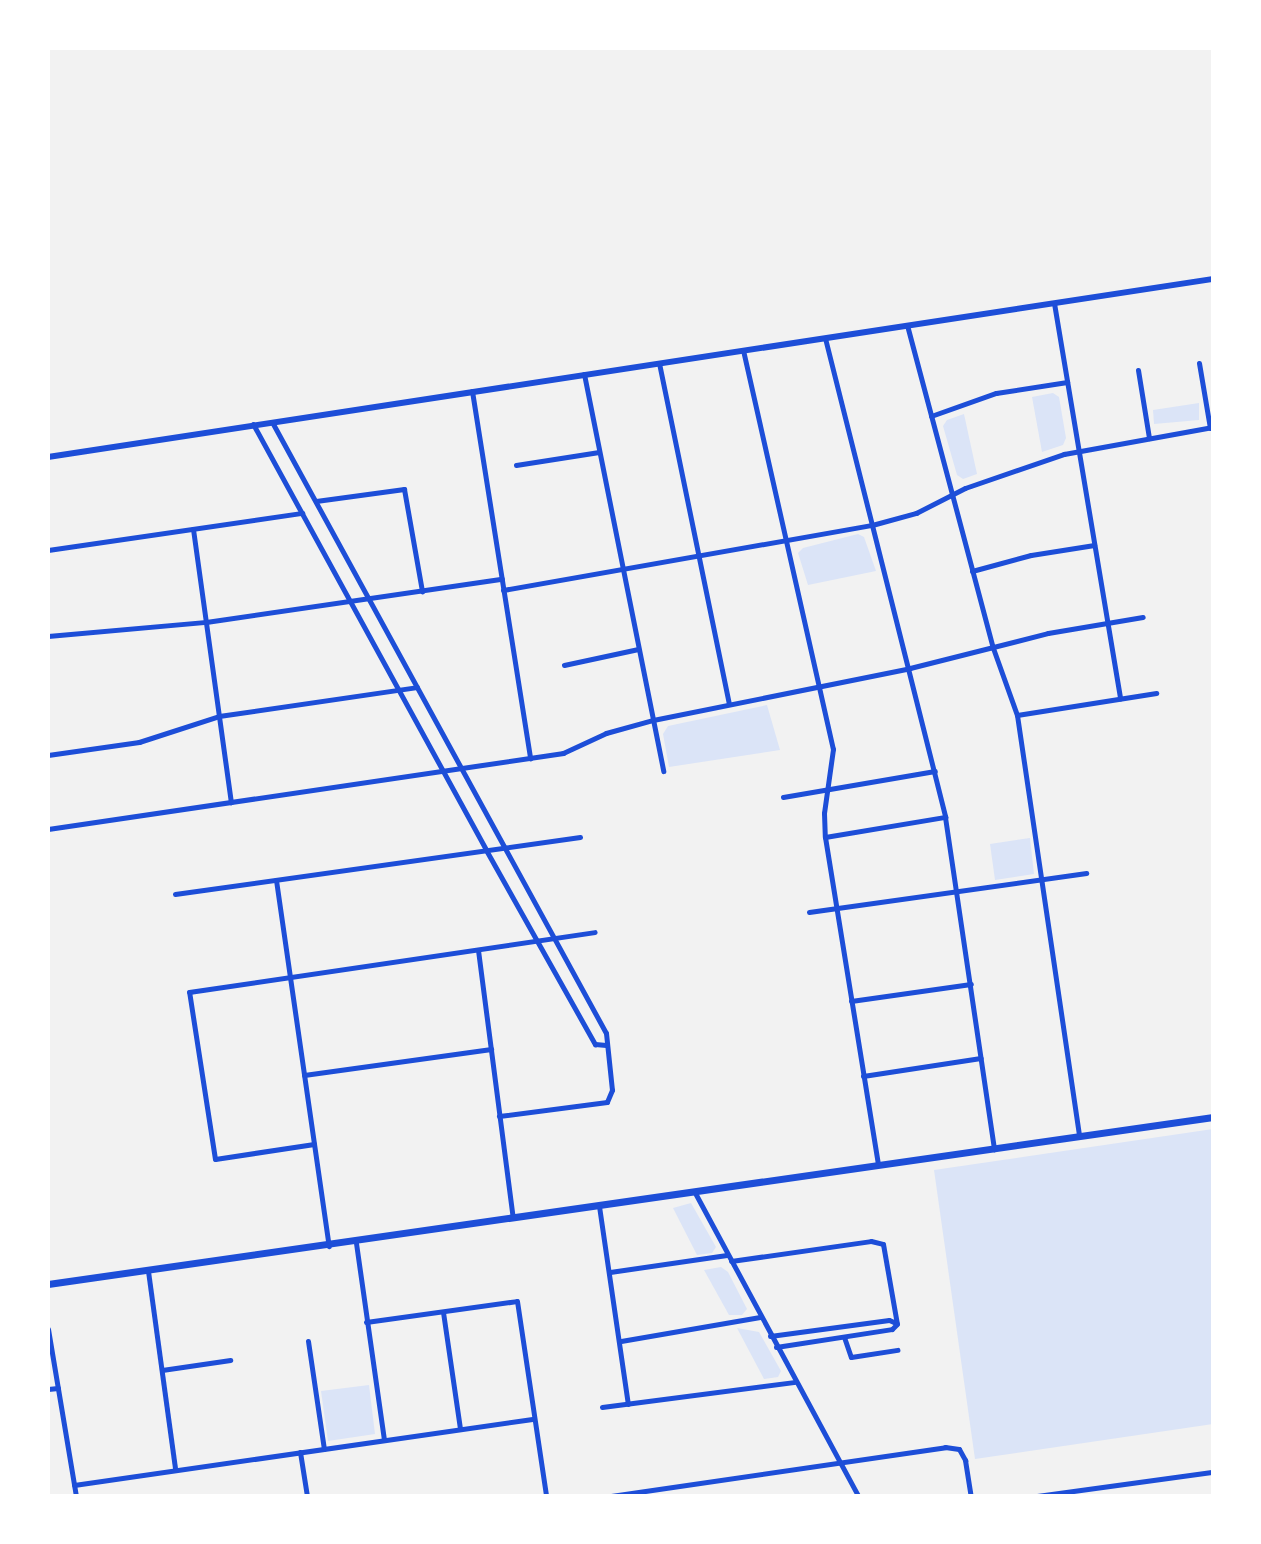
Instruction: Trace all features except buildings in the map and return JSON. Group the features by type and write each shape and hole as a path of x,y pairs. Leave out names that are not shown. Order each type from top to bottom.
{"main road":[{"path":"48,1284 356,1243 694,1190 1213,1117"}],"street":[{"path":"48,457 1213,279"},
{"path":"1054,303 1120,699"},
{"path":"907,325 993,648 1017,715 1079,1137"},
{"path":"825,337 945,817 994,1149"},
{"path":"743,350 833,749 824,813 825,837 878,1165"},
{"path":"659,362 729,704"},
{"path":"503,590 872,525 916,513 952,495 1078,450 1211,428 1199,363"},
{"path":"1138,370 1149,438"},
{"path":"584,374 663,771"},
{"path":"931,416 996,393 1067,382"},
{"path":"471,391 530,758"},
{"path":"272,421 606,1033 612,1090 607,1102 499,1116"},
{"path":"253,424 595,1044 606,1045"},
{"path":"516,465 599,452"},
{"path":"316,501 404,489 422,591"},
{"path":"48,550 302,513"},
{"path":"193,529 231,802"},
{"path":"972,571 1031,555 1094,545"},
{"path":"48,636 206,622 502,579"},
{"path":"48,829 563,753 606,733 653,720 819,688 1143,617"},
{"path":"564,665 638,649"},
{"path":"48,755 139,742 219,716 417,687"},
{"path":"1017,715 1156,693"},
{"path":"783,797 935,771"},
{"path":"825,837 945,817"},
{"path":"175,894 580,837"},
{"path":"809,912 1086,873"},
{"path":"276,880 329,1246"},
{"path":"314,1144 215,1159 189,992 595,932"},
{"path":"478,950 513,1220"},
{"path":"851,1001 971,984"},
{"path":"304,1075 491,1049"},
{"path":"863,1076 981,1058"},
{"path":"694,1190 858,1496"},
{"path":"599,1206 628,1404"},
{"path":"731,1261 871,1241 883,1244 897,1324"},
{"path":"356,1243 384,1439"},
{"path":"610,1272 727,1255"},
{"path":"148,1271 175,1469"},
{"path":"366,1322 517,1301 532,1419 546,1496"},
{"path":"443,1312 460,1428"},
{"path":"621,1341 760,1317"},
{"path":"770,1336 889,1320 897,1324"},
{"path":"776,1347 892,1329 897,1324"},
{"path":"48,1329 76,1496"},
{"path":"844,1337 851,1357 897,1350"},
{"path":"308,1341 324,1449"},
{"path":"162,1370 230,1360"},
{"path":"602,1407 795,1382"},
{"path":"48,1389 58,1388"},
{"path":"74,1485 532,1419"},
{"path":"611,1496 658,1493 945,1447 959,1449 965,1460 971,1496"},
{"path":"300,1452 307,1496"},
{"path":"1037,1496 1213,1472"},
{"path":"1100,1488 1101,1496"}],"shaded area":[{"path":"1053,393 1059,397 1066,438 1063,445 1042,452 1032,397"},
{"path":"1199,403 1199,420 1154,424 1153,410"},
{"path":"964,414 977,474 963,479 957,475 943,426 947,420"},
{"path":"858,534 864,537 876,571 808,585 798,553 803,548"},
{"path":"767,705 780,750 669,767 663,734 668,726"},
{"path":"1030,838 1034,874 995,880 990,844"},
{"path":"1213,1129 1213,1424 975,1459 934,1170"},
{"path":"691,1203 716,1247 712,1253 697,1255 673,1208"},
{"path":"721,1267 728,1272 747,1309 742,1315 729,1315 704,1270"},
{"path":"737,1328 759,1332 781,1371 778,1377 764,1379"},
{"path":"369,1385 375,1434 328,1441 321,1391"}]}
